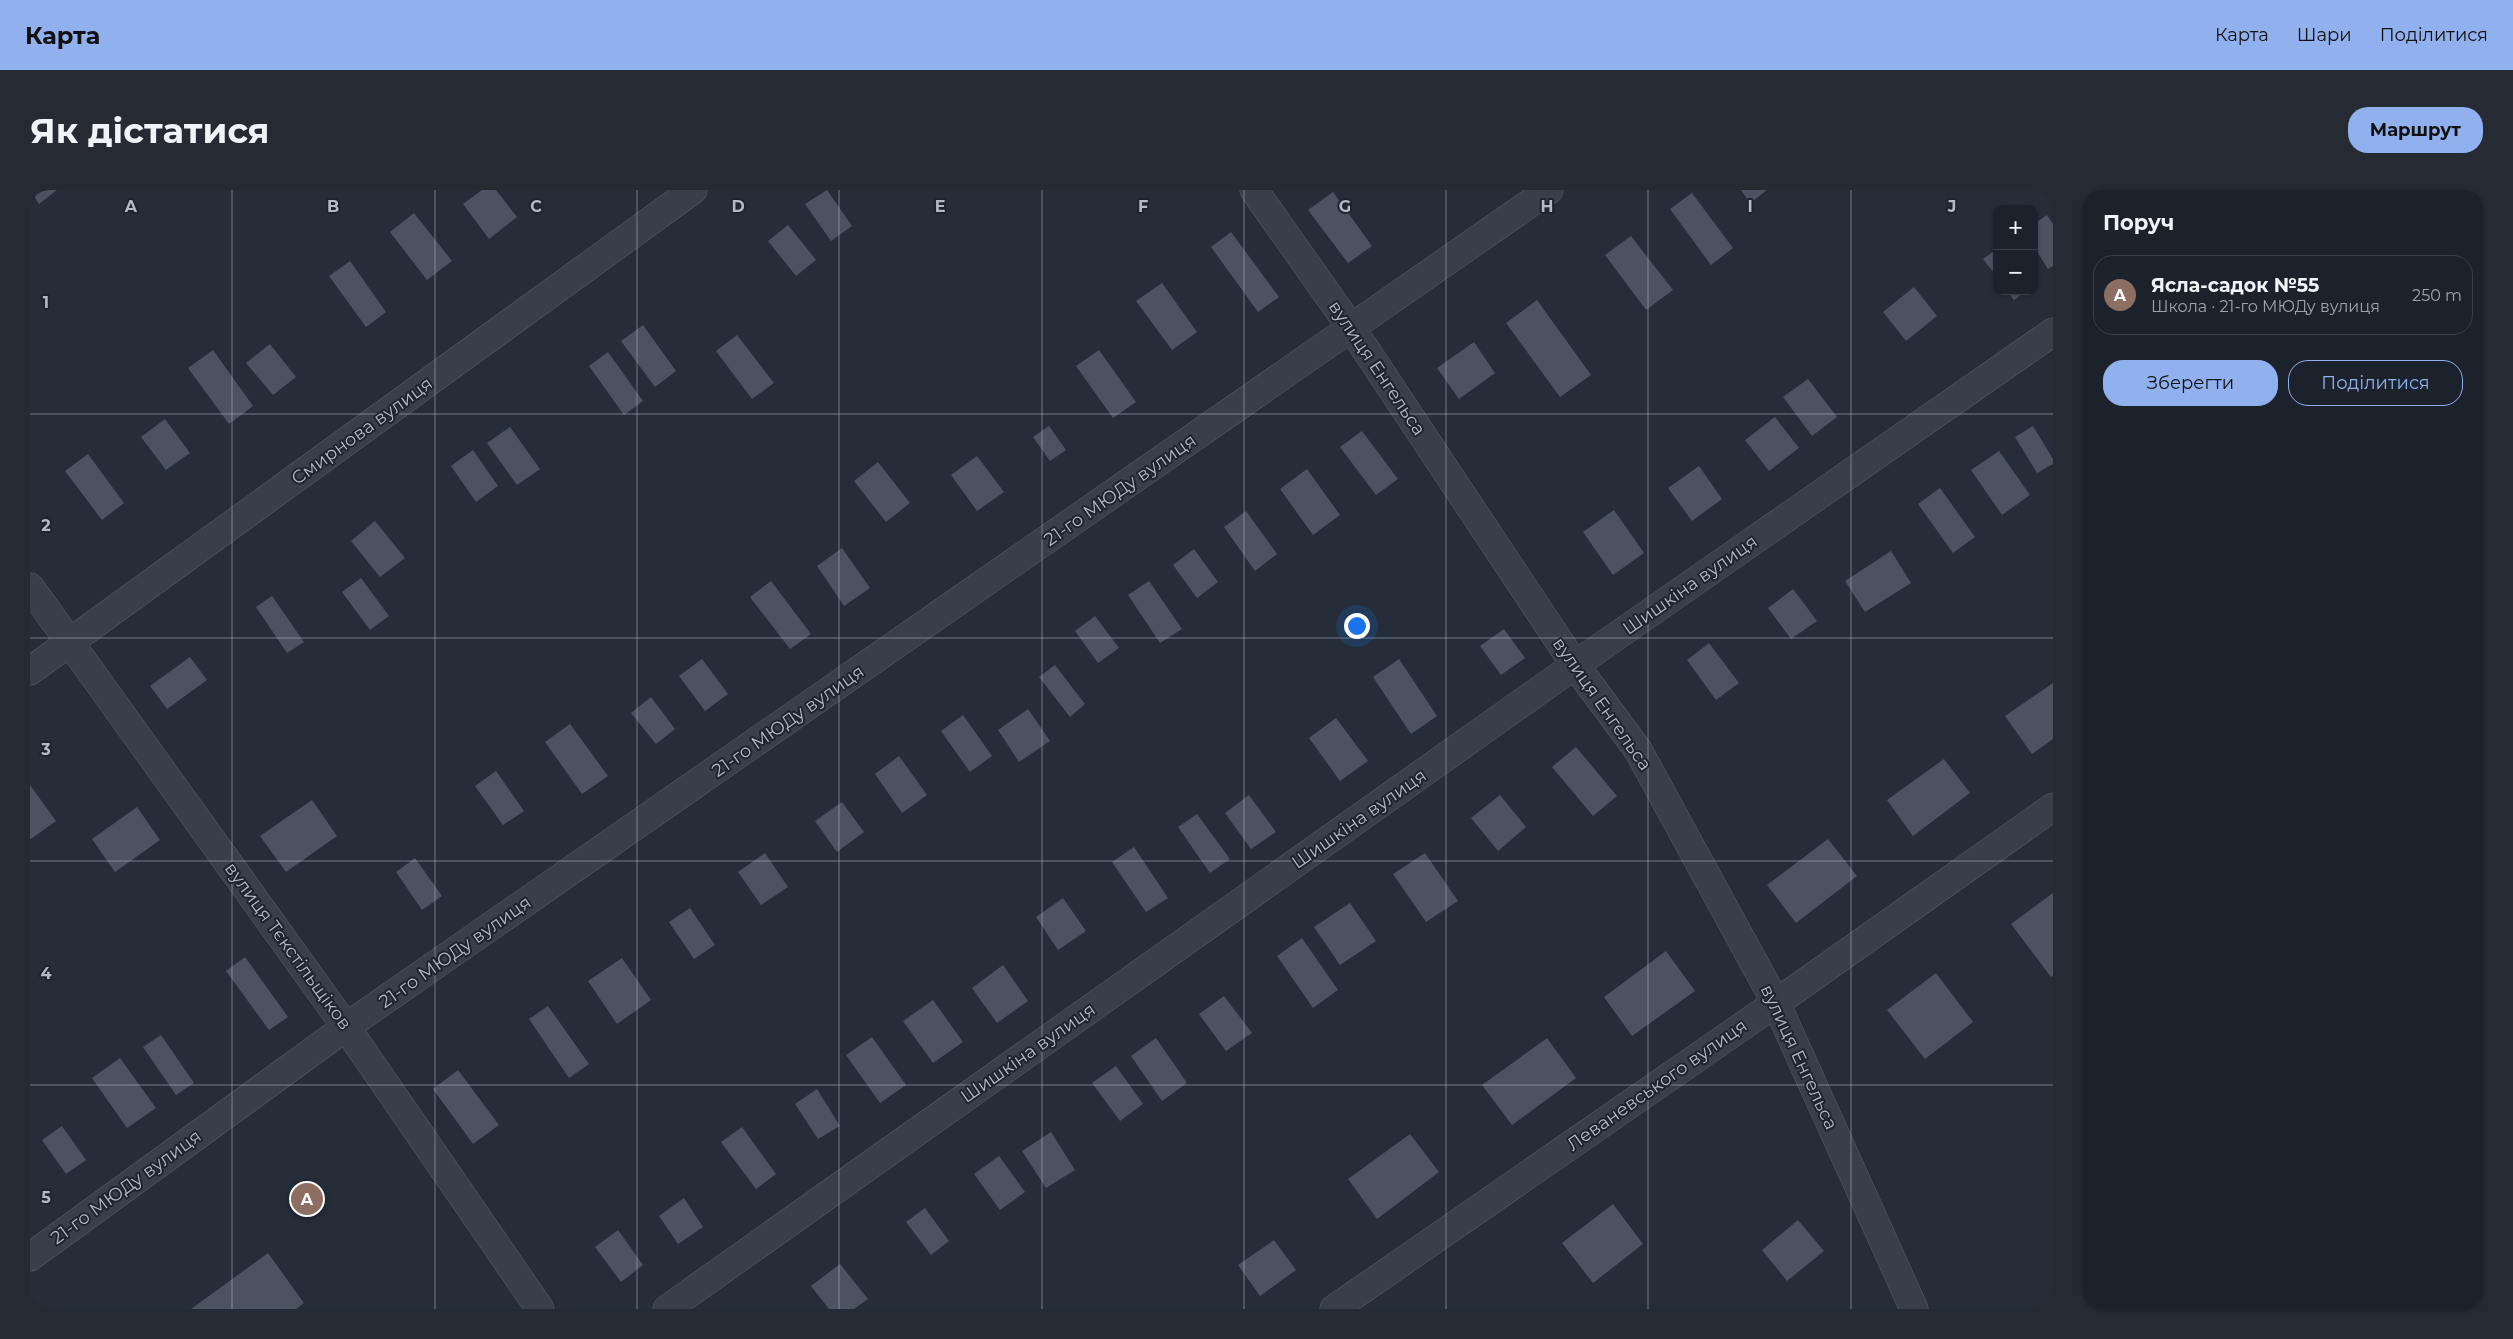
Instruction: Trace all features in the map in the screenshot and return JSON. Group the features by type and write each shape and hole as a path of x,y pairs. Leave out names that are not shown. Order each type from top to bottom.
{"street":[{"name":"Смирнова вулиця","path":"30,672 693,190"},
{"name":"вулиця Енгельса","path":"1254,190 1352,329 1575,665 1638,750 1776,1003 1914,1309"},
{"name":"21-го МЮДу вулиця","path":"30,1257 346,1027 1352,329 1549,190"},
{"name":"Шишкіна вулиця","path":"667,1309 1575,665 2053,332"},
{"name":"вулиця Тєкстільщіков","path":"30,587 346,1027 540,1309"},
{"name":"Леваневського вулиця","path":"1334,1309 1776,1003 2053,807"}],"building":[{"path":"30,190 57,190 39,204"},
{"path":"482,190 496,190 517,217 489,239 463,204"},
{"path":"827,190 852,226 831,241 805,204"},
{"path":"1741,190 1767,190 1750,203"},
{"path":"1333,192 1372,246 1348,263 1308,210"},
{"path":"1692,193 1733,248 1711,265 1670,209"},
{"path":"414,213 452,261 427,280 390,232"},
{"path":"2047,215 2053,224 2053,266 2048,269 2038,253 2038,221"},
{"path":"788,225 816,260 796,276 768,241"},
{"path":"1231,232 1279,297 1258,312 1211,247"},
{"path":"1631,236 1673,290 1646,310 1605,255"},
{"path":"1993,252 1993,272 1983,259"},
{"path":"350,261 386,312 366,327 329,276"},
{"path":"1162,283 1197,332 1172,350 1136,301"},
{"path":"1914,287 1937,316 1906,341 1883,312"},
{"path":"2010,295 2021,295 2014,300"},
{"path":"1537,300 1591,375 1560,397 1506,323"},
{"path":"643,325 676,371 655,387 621,341"},
{"path":"737,335 774,383 752,399 716,351"},
{"path":"1474,342 1495,373 1459,399 1437,368"},
{"path":"270,344 296,377 273,395 246,363"},
{"path":"213,350 253,406 229,424 188,368"},
{"path":"1099,350 1136,402 1113,418 1076,366"},
{"path":"608,352 643,401 624,415 589,366"},
{"path":"1808,379 1837,417 1812,436 1783,397"},
{"path":"1775,417 1799,448 1769,471 1745,440"},
{"path":"165,419 190,453 166,470 141,437"},
{"path":"1049,426 1066,450 1050,461 1033,437"},
{"path":"2033,426 2053,459 2053,464 2037,473 2015,437"},
{"path":"510,427 540,469 517,485 487,443"},
{"path":"1362,431 1398,479 1376,495 1340,447"},
{"path":"473,450 498,486 476,502 451,466"},
{"path":"1999,451 2030,495 2002,515 1971,470"},
{"path":"88,454 124,503 102,520 65,471"},
{"path":"977,456 1004,492 977,511 951,475"},
{"path":"878,462 910,503 886,522 854,481"},
{"path":"1699,466 1722,499 1692,521 1668,488"},
{"path":"1307,469 1340,515 1313,535 1280,489"},
{"path":"1940,488 1975,537 1953,553 1918,504"},
{"path":"1614,510 1644,553 1613,575 1583,532"},
{"path":"1246,511 1277,554 1255,571 1224,527"},
{"path":"375,521 405,558 380,577 351,541"},
{"path":"842,548 870,588 844,606 817,566"},
{"path":"1194,549 1218,582 1197,598 1173,565"},
{"path":"1891,551 1911,583 1865,612 1845,581"},
{"path":"361,578 389,616 370,630 342,592"},
{"path":"771,581 811,634 790,649 750,597"},
{"path":"1149,581 1182,629 1160,643 1128,595"},
{"path":"1793,589 1817,621 1791,639 1768,608"},
{"path":"272,596 304,642 287,653 256,607"},
{"path":"1095,616 1119,648 1098,663 1075,631"},
{"path":"1504,629 1525,658 1501,675 1480,646"},
{"path":"1709,643 1739,683 1716,700 1687,660"},
{"path":"190,657 207,680 167,709 150,686"},
{"path":"702,659 728,694 705,711 679,676"},
{"path":"1399,659 1437,716 1411,734 1373,677"},
{"path":"1055,665 1085,704 1070,717 1039,677"},
{"path":"2053,683 2053,739 2032,754 2005,716"},
{"path":"651,697 675,729 656,744 631,713"},
{"path":"1028,709 1050,741 1019,762 998,730"},
{"path":"963,715 992,756 970,772 941,731"},
{"path":"1336,718 1368,761 1340,781 1309,738"},
{"path":"570,724 608,776 582,794 545,742"},
{"path":"1576,747 1617,796 1593,816 1552,767"},
{"path":"899,756 927,795 902,813 875,774"},
{"path":"1944,759 1970,793 1913,836 1887,800"},
{"path":"496,771 524,811 503,825 475,786"},
{"path":"30,785 56,821 31,839 30,838"},
{"path":"1249,795 1276,832 1251,849 1225,813"},
{"path":"1500,795 1526,827 1498,851 1471,818"},
{"path":"312,800 337,836 286,872 260,836"},
{"path":"842,802 864,832 837,852 815,821"},
{"path":"137,807 160,840 115,872 92,839"},
{"path":"1197,814 1230,859 1210,873 1178,827"},
{"path":"1828,839 1857,876 1796,923 1767,885"},
{"path":"1134,847 1168,898 1146,912 1112,862"},
{"path":"765,853 788,887 761,905 738,872"},
{"path":"1425,853 1458,901 1426,922 1393,874"},
{"path":"415,858 442,896 422,910 396,872"},
{"path":"2053,893 2053,976 2051,977 2011,924"},
{"path":"1063,898 1086,931 1058,950 1036,917"},
{"path":"1350,903 1376,941 1340,965 1314,927"},
{"path":"690,908 715,945 694,959 669,922"},
{"path":"1302,938 1338,990 1313,1008 1277,956"},
{"path":"1666,951 1695,991 1632,1036 1604,997"},
{"path":"245,957 288,1017 269,1030 226,971"},
{"path":"622,958 651,1000 617,1024 588,981"},
{"path":"1003,965 1028,1001 997,1023 972,988"},
{"path":"1936,973 1973,1022 1925,1059 1887,1010"},
{"path":"1224,996 1252,1033 1226,1051 1199,1014"},
{"path":"933,1000 963,1042 933,1063 903,1021"},
{"path":"548,1006 589,1064 569,1078 529,1019"},
{"path":"161,1035 194,1083 176,1095 143,1047"},
{"path":"872,1037 906,1085 880,1103 846,1055"},
{"path":"1156,1038 1187,1083 1162,1101 1131,1056"},
{"path":"1547,1038 1576,1078 1512,1125 1482,1085"},
{"path":"120,1058 156,1108 127,1128 92,1078"},
{"path":"1116,1066 1143,1104 1120,1121 1092,1083"},
{"path":"458,1070 499,1125 473,1144 433,1089"},
{"path":"817,1089 840,1126 818,1139 795,1104"},
{"path":"62,1126 86,1160 66,1174 42,1140"},
{"path":"742,1127 776,1174 756,1189 721,1142"},
{"path":"1051,1132 1075,1170 1046,1188 1022,1151"},
{"path":"1410,1134 1439,1172 1377,1219 1348,1179"},
{"path":"999,1156 1025,1192 1000,1210 974,1174"},
{"path":"684,1198 703,1227 678,1244 659,1216"},
{"path":"1613,1204 1643,1244 1593,1283 1562,1243"},
{"path":"925,1208 949,1241 931,1255 906,1222"},
{"path":"1798,1220 1824,1251 1787,1281 1762,1250"},
{"path":"618,1230 643,1265 621,1282 595,1247"},
{"path":"1274,1240 1296,1270 1260,1296 1238,1265"},
{"path":"268,1253 304,1303 296,1309 191,1309"},
{"path":"840,1264 868,1299 854,1309 829,1309 811,1286"}],"place":[{"name":"Ясла-садок №55","path":"307,1199"}]}
